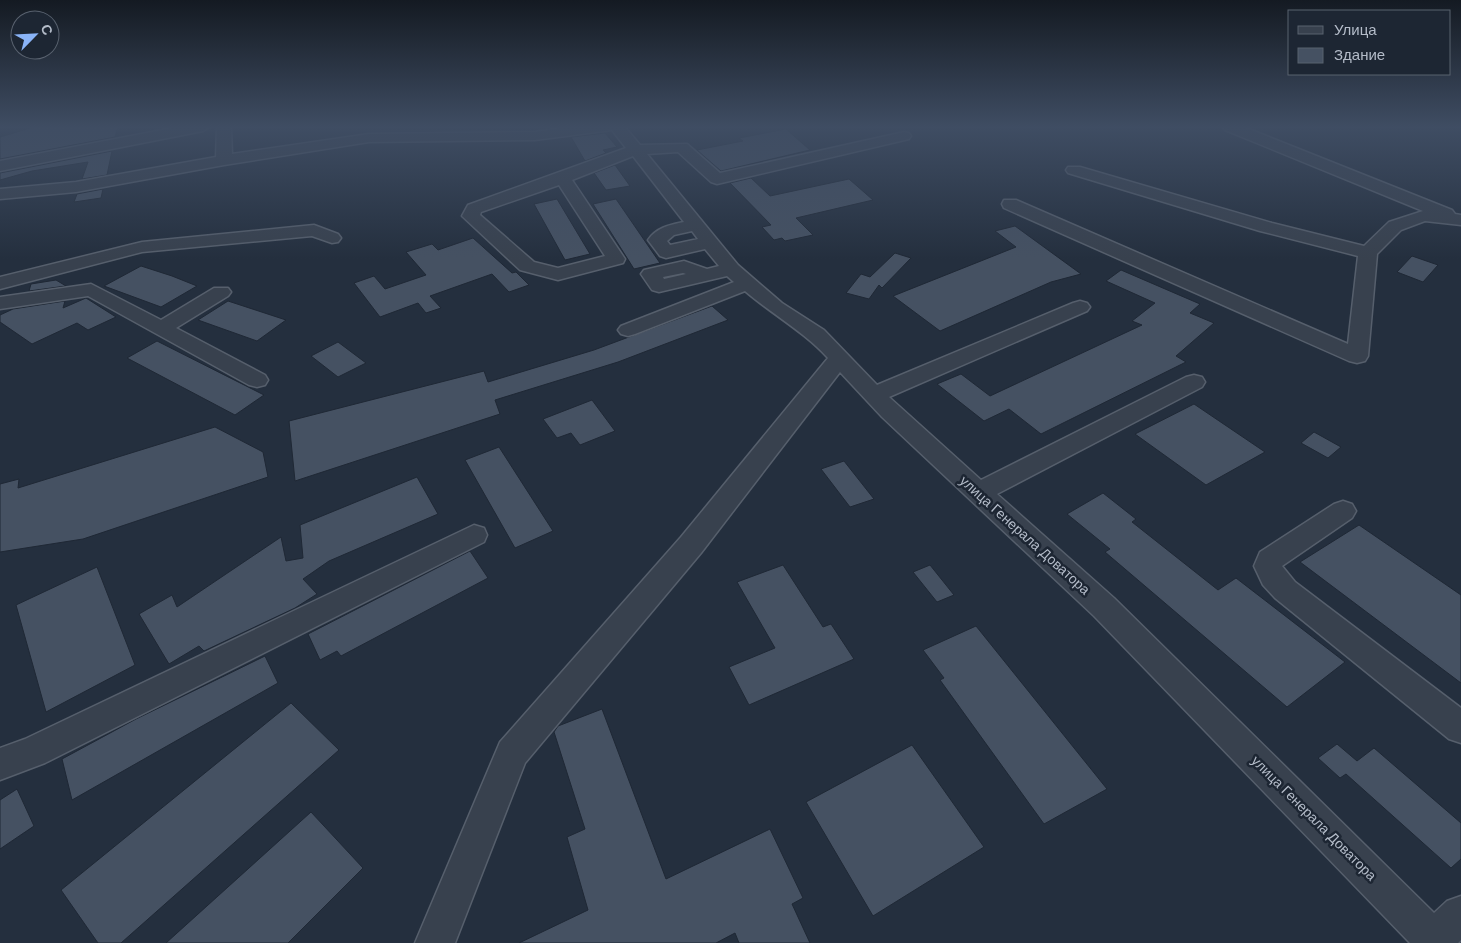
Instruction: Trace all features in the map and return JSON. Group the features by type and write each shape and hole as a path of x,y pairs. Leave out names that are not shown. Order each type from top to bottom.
{"street":[{"path":"122,171 123,178"},
{"path":"0,194 76,187 162,171"},
{"path":"563,178 616,259 558,274 527,266 471,216 474,209 581,171"},
{"name":"улица Генерала Доватора","path":"653,171 739,276 776,307 816,334 874,394 978,492 1104,606 1435,941"},
{"path":"708,171 717,179 752,171"},
{"path":"1077,171 1266,227 1368,253"},
{"path":"1340,171 1461,219"},
{"path":"0,186 66,173"},
{"path":"1010,204 1357,356 1368,253 1395,226 1424,216 1461,219"},
{"path":"0,283 142,247 314,230 332,238"},
{"path":"706,275 739,276"},
{"path":"628,330 739,276"},
{"path":"0,304 60,292 91,290 257,380"},
{"path":"160,329 221,292"},
{"path":"874,394 1080,306"},
{"path":"435,943 512,753 691,545 839,358"},
{"path":"978,492 1194,382"},
{"path":"1343,511 1270,560 1268,566 1273,576 1285,590 1461,728"},
{"path":"0,764 33,752 474,535"},
{"path":"1435,941 1461,915"}],"building":[{"path":"10,171 32,171 0,180 0,173"},
{"path":"85,171 108,171 107,175 82,179"},
{"path":"599,171 619,171 630,186 606,190 594,173"},
{"path":"751,178 770,196 849,179 873,200 796,218 813,235 785,241 782,238 774,240 762,227 771,225 730,183"},
{"path":"103,189 101,198 74,202 77,194"},
{"path":"557,199 590,254 565,260 534,204"},
{"path":"616,199 660,263 634,269 593,204"},
{"path":"1015,226 1081,274 1051,282 940,331 893,296 1016,247 995,231"},
{"path":"473,238 512,273 516,272 529,285 509,292 492,274 430,296 441,308 426,313 418,303 380,317 354,283 374,276 385,289 426,275 406,252 432,244 438,250"},
{"path":"895,253 911,258 882,288 879,285 869,299 846,293 861,274 870,277"},
{"path":"1412,256 1438,265 1423,282 1397,272"},
{"path":"141,266 197,286 161,307 104,286"},
{"path":"1121,270 1200,304 1190,313 1214,323 1176,356 1186,362 1041,434 1009,409 984,421 937,384 961,374 990,396 1142,325 1132,321 1155,303 1106,281"},
{"path":"56,280 66,286 29,291 31,284"},
{"path":"86,298 116,317 88,330 77,323 32,344 0,322 0,315 13,309 65,301 63,308"},
{"path":"228,301 286,320 257,341 198,320"},
{"path":"712,306 728,320 618,362 495,400 500,414 295,481 289,421 484,371 488,382 594,350"},
{"path":"157,341 264,395 235,415 127,358"},
{"path":"338,342 366,363 338,377 311,356"},
{"path":"592,400 615,431 580,445 571,433 557,438 543,419"},
{"path":"1194,404 1265,452 1206,485 1135,434"},
{"path":"215,427 263,452 268,477 83,539 0,552 0,484 19,479 18,488"},
{"path":"1314,432 1341,447 1328,458 1301,443"},
{"path":"499,447 553,531 515,548 465,460"},
{"path":"844,461 874,499 850,507 821,469"},
{"path":"417,477 438,514 329,561 303,579 317,594 295,608 204,651 199,646 169,664 139,614 172,595 177,607 281,537 286,561 303,558 300,525"},
{"path":"1103,493 1136,519 1132,522 1218,590 1236,578 1345,662 1287,707 1105,552 1110,549 1067,514"},
{"path":"1359,525 1461,595 1461,683 1300,562"},
{"path":"470,551 488,578 341,656 337,651 320,660 308,634"},
{"path":"783,565 823,627 831,624 854,659 749,705 729,667 775,648 737,582"},
{"path":"930,565 954,595 937,602 913,572"},
{"path":"97,567 135,665 46,712 16,605"},
{"path":"976,626 1107,789 1044,824 940,680 944,678 923,650"},
{"path":"265,656 278,683 72,800 62,759 136,719"},
{"path":"291,703 339,750 121,943 98,943 61,890"},
{"path":"602,709 666,879 770,829 803,898 792,904 810,943 739,943 735,933 716,943 519,943 588,910 567,837 585,829 554,732 558,726"},
{"path":"1337,744 1357,761 1374,748 1461,823 1461,859 1451,868 1346,774 1340,778 1318,758"},
{"path":"912,745 984,847 873,916 806,802"},
{"path":"17,789 34,826 0,849 0,800"},
{"path":"311,812 363,868 288,943 166,943"}]}
